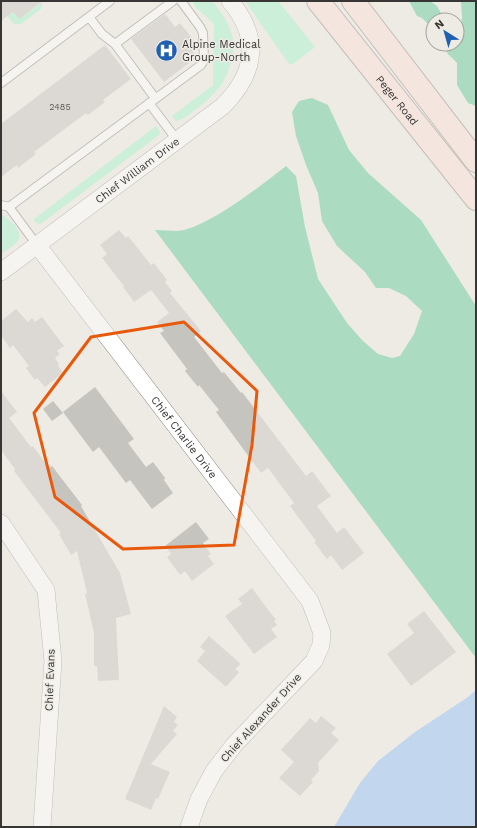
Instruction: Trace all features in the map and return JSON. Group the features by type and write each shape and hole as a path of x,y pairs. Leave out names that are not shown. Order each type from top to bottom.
{"main road":[{"name":"Peger Road","path":"318,1 476,199"},
{"path":"353,1 476,161"}],"street":[{"name":"Chief William Drive","path":"1,272 223,106 234,95 241,86 246,74 251,52 247,27 241,15 230,1"},
{"name":"Chief Charlie Drive","path":"37,245 310,601 322,633"},
{"name":"Chief Evans","path":"1,523 46,590 53,662 42,827"},
{"name":"Chief Alexander Drive","path":"189,827 199,799 214,771 234,745 314,661 321,645 322,633"}],"lane":[{"path":"1,83 110,1"},
{"path":"115,44 173,1"},
{"path":"37,245 5,206 152,101 201,65 204,60 203,33 200,26 180,1"},
{"path":"89,17 102,34 115,44 177,140"}],"highlighted area":[{"path":"184,322 257,391 252,445 234,545 123,549 55,497 34,413 91,337"}],"green space":[{"path":"193,1 212,1 214,3 224,17 231,31 233,38 233,53 226,76 218,89 197,109 183,119 176,121 172,116 213,85 214,24 195,7"},
{"path":"245,1 278,1 315,47 293,64 289,64"},
{"path":"409,1 430,1 437,6 440,12 425,12 425,21 417,16"},
{"path":"461,1 476,1 476,106 468,103 457,85 457,63 446,52 465,52 465,12 462,12"},
{"path":"41,3 41,9 21,24 14,24 7,16 13,12 19,19"},
{"path":"312,98 328,105 349,150 368,173 421,220 476,306 476,658 155,230 177,231 203,223 234,204 286,166 296,176 305,227 318,279 347,323 362,340 378,354 392,358 400,356 414,334 422,311 406,296 389,288 376,288 365,272 337,246 322,221 318,193 296,136 292,112 299,101"},
{"path":"156,126 160,132 159,135 42,223 39,224 35,222 34,219"},
{"path":"1,214 18,230 19,238 15,244 1,254"}],"water":[{"path":"476,690 476,827 334,827 360,783 378,761 415,732 468,697"}],"building":[{"path":"1,1 43,1 19,19 13,12 1,21"},
{"name":"Alpine Medical Group-North","path":"165,14 175,27 180,23 192,38 186,42 197,57 164,82 131,39"},
{"path":"105,45 131,79 103,100 105,102 88,115 86,113 34,152 36,154 18,168 17,165 1,177 1,124"},
{"path":"119,230 126,238 128,236 151,265 154,263 167,280 165,282 172,291 170,293 201,331 194,337 222,373 224,372 241,393 242,392 306,476 312,471 331,496 317,506 337,533 344,527 364,553 342,570 331,555 327,559 314,542 316,541 290,506 294,503 268,468 261,473 216,412 219,410 199,385 198,387 185,371 187,369 160,333 164,331 157,322 169,313 151,290 134,302 123,287 124,286 102,258 107,254 100,245"},
{"path":"16,309 28,322 32,318 35,322 42,317 64,346 57,351 60,354 55,358 63,373 45,387 37,378 35,380 26,368 29,366 13,345 10,348 1,336 1,321"},
{"path":"95,387 134,439 128,443 146,467 153,462 165,478 164,480 173,493 152,509 130,480 126,483 99,447 93,452 63,412"},
{"path":"1,391 17,412 9,418 31,447 33,446 49,468 52,466 82,505 81,506 120,573 131,614 116,618 119,680 98,681 97,666 94,666 94,633 85,594 87,593 77,551 71,555 59,534 61,533 14,471 15,469 1,450"},
{"path":"53,401 63,413 52,421 43,409"},
{"path":"196,522 209,539 203,543 211,554 208,556 214,564 192,581 185,571 180,575 167,557 171,554 165,546"},
{"path":"252,588 276,620 274,621 277,625 271,629 277,637 254,654 225,616 242,604 238,599"},
{"path":"424,611 456,652 411,686 387,654 414,633 407,624"},
{"path":"209,636 241,664 235,669 239,672 226,687 197,661 205,651 200,647"},
{"path":"164,706 177,717 174,722 178,725 173,731 177,734 151,764 170,772 158,799 156,798 151,810 125,799"},
{"path":"321,716 336,728 331,733 339,740 318,763 319,771 311,780 313,782 300,796 279,778 294,762 281,750 310,718 316,723"}],"place":[{"name":"Alpine Medical Group-North","path":"166,50"}]}
